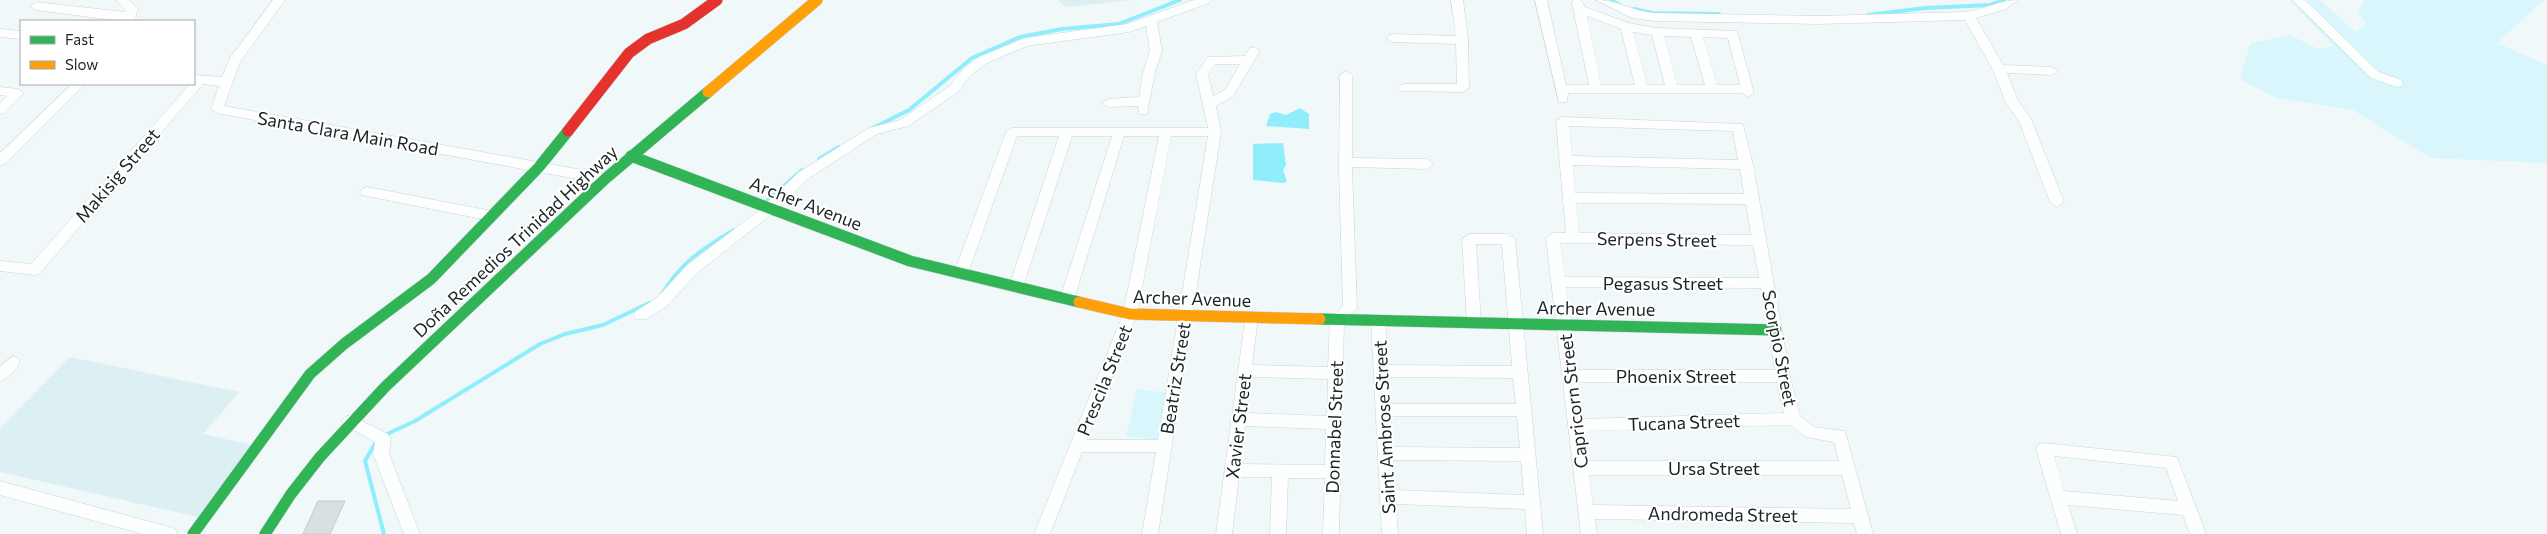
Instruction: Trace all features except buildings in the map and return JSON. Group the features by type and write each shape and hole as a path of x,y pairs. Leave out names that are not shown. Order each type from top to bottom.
{"main road":[{"path":"193,534 321,362 431,279 539,167 629,53 648,39 684,24 717,0"},
{"name":"Doña Remedios Trinidad Highway","path":"265,534 301,478 350,421 605,179 817,0"},
{"name":"Archer Avenue","path":"631,156 910,261 1130,314 1776,330"}],"street":[{"path":"36,6 129,19 132,9 122,0"},
{"name":"Santa Clara Main Road","path":"279,0 234,61 217,109 605,179"},
{"path":"641,315 662,302 692,269 769,208 804,175 873,131 904,123 954,89 966,73 983,60 1026,42 1129,28 1205,0"},
{"path":"1404,88 1463,88 1462,40 1457,0"},
{"path":"1542,0 1562,94 1596,88 1672,88 1747,91 1733,34 1657,32 1626,27 1577,2"},
{"path":"1602,0 1636,15 1654,17 1846,22 1969,16 2004,6 2012,0"},
{"path":"2298,0 2375,75 2397,83"},
{"path":"1577,2 1596,88"},
{"path":"1969,16 1991,58 1999,69 2012,103 2025,119 2057,202"},
{"path":"1108,103 1144,106 1156,51 1151,20"},
{"path":"1626,27 1642,88"},
{"path":"1657,32 1672,88"},
{"path":"0,33 20,35"},
{"path":"1696,33 1712,89"},
{"path":"1392,38 1462,40"},
{"name":"Beatriz Street","path":"1150,534 1215,132 1202,74 1212,60 1251,55 1229,94 1209,104"},
{"path":"1999,69 2052,71"},
{"path":"1337,319 1350,308 1346,75"},
{"path":"197,80 226,82"},
{"path":"0,161 78,85"},
{"name":"Makisig Street","path":"0,266 34,270 193,85"},
{"path":"0,91 18,93 0,110"},
{"name":"Scorpio Street","path":"1566,160 1562,121 1739,127 1783,376 1793,419 1812,433 1840,436 1865,534"},
{"path":"961,273 1012,132 1215,132"},
{"path":"1016,287 1067,132"},
{"name":"Prescila Street","path":"1042,534 1130,314 1166,132"},
{"path":"1067,299 1119,133"},
{"path":"0,145 14,147"},
{"path":"1573,238 1566,160 1747,166"},
{"path":"1346,162 1427,164"},
{"path":"367,192 492,216"},
{"path":"1569,198 1753,199"},
{"name":"Serpens Street","path":"1554,238 1760,240"},
{"name":"Capricorn Street","path":"1554,238 1589,534"},
{"path":"1474,323 1469,240 1508,239 1535,534"},
{"name":"Pegasus Street","path":"1558,282 1767,283"},
{"name":"Xavier Street","path":"1224,534 1251,317"},
{"name":"Donnabel Street","path":"1331,534 1337,319"},
{"name":"Saint Ambrose Street","path":"1378,320 1390,534"},
{"path":"0,375 13,362"},
{"path":"1381,371 1521,372"},
{"path":"1245,372 1336,373"},
{"name":"Phoenix Street","path":"1570,376 1783,376"},
{"path":"1383,410 1524,410"},
{"path":"1239,419 1334,423"},
{"name":"Tucana Street","path":"1576,425 1793,419"},
{"path":"350,421 383,439 381,454 388,478 412,534"},
{"path":"1077,446 1164,446"},
{"path":"2069,534 2044,449 2172,462 2198,534"},
{"path":"1386,453 1528,455"},
{"name":"Ursa Street","path":"1581,468 1848,468"},
{"path":"1232,470 1333,472"},
{"path":"1278,534 1280,471"},
{"path":"0,488 168,534"},
{"path":"1388,497 1532,502"},
{"path":"2058,497 2189,509"},
{"name":"Andromeda Street","path":"1586,512 1860,516"}],"shaded area":[{"path":"1058,0 1134,0 1066,7"},
{"path":"2290,0 2320,0 2355,32 2366,24 2357,11 2365,0 2544,0 2497,43 2547,65 2547,163 2431,158 2353,110 2276,98 2240,79 2251,43 2290,35 2318,49 2333,46"},
{"path":"70,357 239,392 203,434 252,445 198,517 0,472 0,428"},
{"path":"1137,389 1169,393 1159,440 1126,436"}],"water":[{"path":"1300,108 1309,114 1309,129 1266,126 1270,114 1276,112 1286,115"},
{"path":"1283,143 1286,165 1283,170 1287,181 1284,183 1253,180 1253,144"}],"waterway":[{"path":"873,128 909,110 972,58 1020,37 1062,29 1119,24 1180,0"},
{"path":"1611,0 1620,5"},
{"path":"1868,15 1925,8 1990,5 2004,0"},
{"path":"1634,9 1653,13 1719,14"},
{"path":"819,159 839,147"},
{"path":"767,201 802,170"},
{"path":"661,296 684,266 712,243 734,230"},
{"path":"385,435 415,421 540,344 565,334 603,325 649,303"},
{"path":"377,440 365,461 384,534"}],"traffic: fast":[{"path":"265,534 291,494 320,457 385,387 605,179 708,92"},
{"path":"193,534 310,374 344,344 431,279 539,167 568,131"},
{"path":"631,156 910,261 1079,302"},
{"path":"1320,319 1776,330"}],"traffic: slow":[{"path":"708,92 817,0"},
{"path":"1079,302 1130,314 1320,319"}],"traffic: jam":[{"path":"568,131 629,53 648,39 684,24 717,0"}]}
